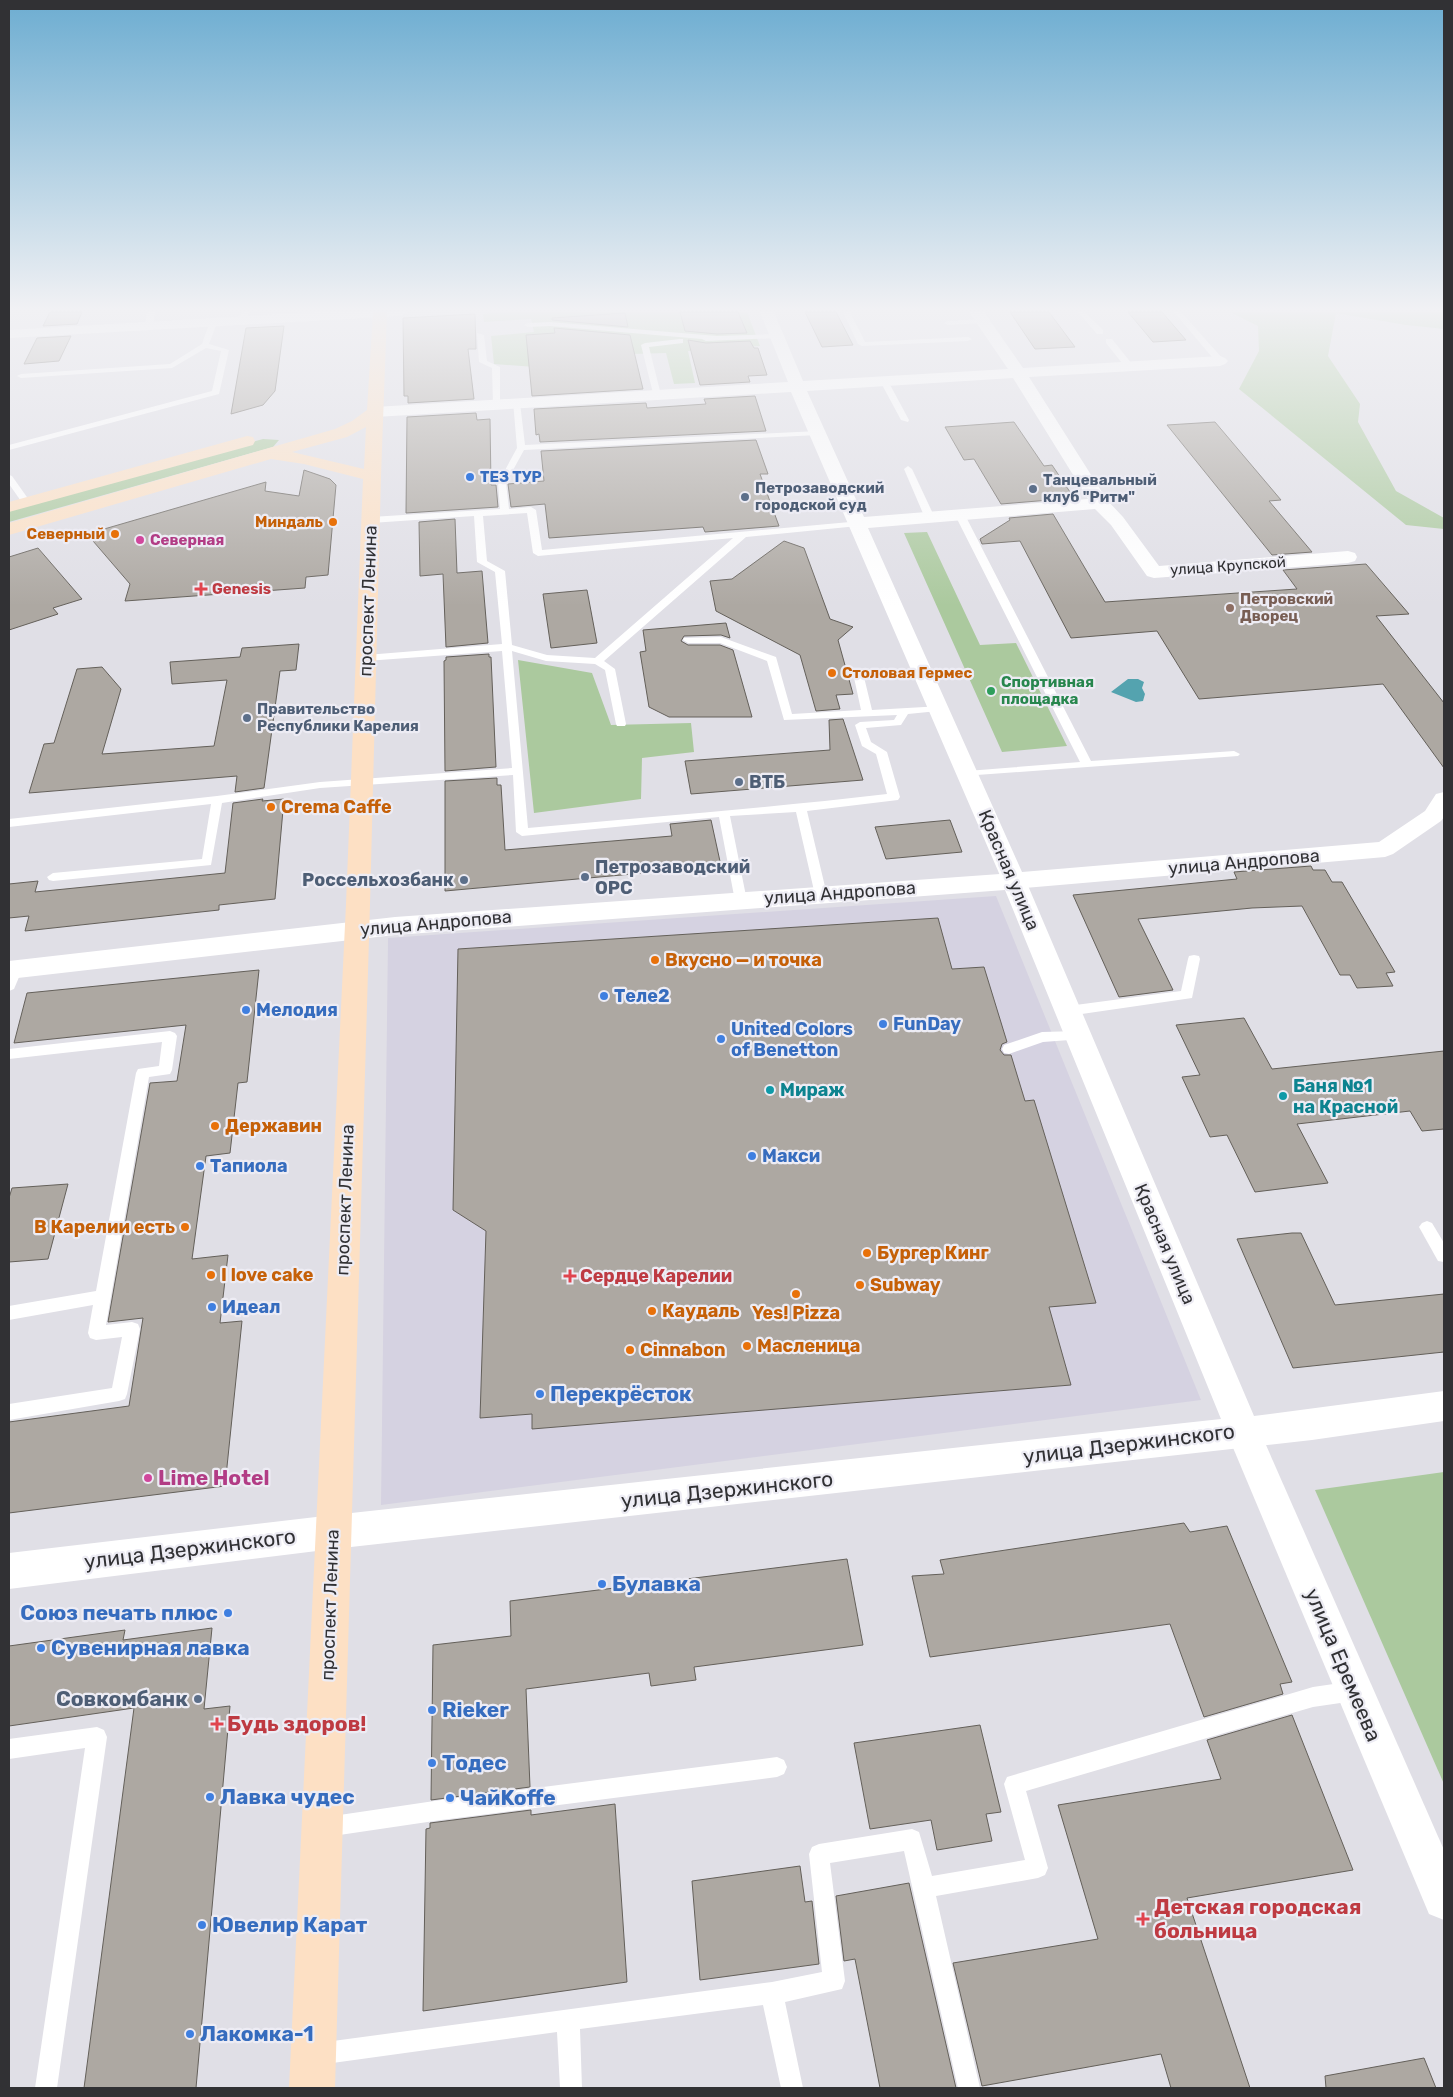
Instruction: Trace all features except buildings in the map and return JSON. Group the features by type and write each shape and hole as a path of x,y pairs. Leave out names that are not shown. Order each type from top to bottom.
{"main road":[{"path":"324,421 375,412"},
{"path":"9,528 341,433 358,425 375,412"},
{"name":"проспект Ленина","path":"313,2071 375,412"},
{"path":"282,431 297,436 297,446"},
{"path":"9,507 260,438"},
{"path":"266,455 304,459 372,476"}],"street":[{"path":"375,412 408,410"},
{"name":"Красная улица","path":"808,410 1014,881 1243,1431"},
{"name":"улица Крупской","path":"1041,410 1100,503 1117,521 1154,572 1348,557"},
{"path":"858,524 1100,503"},
{"name":"улица Андропова","path":"11,975 357,929 1014,881 1386,849 1433,816 1444,800"},
{"name":"улица Дзержинского","path":"9,1571 333,1532 1243,1431 1312,1425 1444,1406"},
{"name":"улица Еремеева","path":"1243,1431 1444,1899"}],"lane":[{"path":"9,448 150,410"},
{"path":"505,512 502,483 521,448 517,410"},
{"path":"900,410 905,420"},
{"path":"521,448 818,433"},
{"path":"908,470 930,518"},
{"path":"9,478 26,502"},
{"path":"371,520 531,510 538,553 858,524"},
{"path":"478,513 482,562 500,571 508,647 522,832 724,813 801,808 894,797 881,752 866,744 860,725 897,723 905,711"},
{"path":"960,515 1087,765"},
{"path":"597,661 743,534"},
{"path":"688,640 721,640 772,660 788,718 938,708"},
{"path":"366,658 508,647 546,658 597,661 610,669 620,724"},
{"path":"858,673 867,713"},
{"path":"967,774 1234,754"},
{"path":"9,823 217,800 320,785 518,771"},
{"path":"53,878 207,862 217,800"},
{"path":"801,808 821,895"},
{"path":"724,813 741,901"},
{"path":"1009,1049 1073,1023 1187,995 1194,959"},
{"path":"9,1054 170,1036 165,1070 143,1073 96,1332 132,1330 120,1394 9,1412"},
{"path":"1427,1227 1444,1256"},
{"path":"9,1313 103,1297"},
{"path":"924,1888 1038,1868 1014,1784 1312,1697 1354,1691"},
{"path":"9,1749 97,1736 46,2088"},
{"path":"323,1828 441,1810 777,1768"},
{"path":"313,2071 568,2019 772,1994 834,1981 819,1854 912,1839 969,2088"},
{"path":"772,1994 792,2088"},
{"path":"568,2019 571,2088"}],"shaded area":[{"name":"Макси","path":"996,896 1201,1400 381,1505 388,938"}],"green space":[{"path":"1265,410 1359,410 1358,422 1396,491 1444,518 1444,529 1406,525"},
{"path":"263,439 279,440 273,447 9,522 9,511"},
{"path":"927,532 980,645 1016,643 1067,746 1002,752 904,533"},
{"path":"518,660 592,673 611,725 691,723 694,752 642,758 641,799 534,813"},
{"path":"1444,1472 1444,1784 1315,1490"}],"water":[{"path":"1128,679 1138,679 1144,682 1142,688 1145,694 1143,701 1136,702 1111,692"}],"place":[{"name":"ТЕЗ ТУР","path":"470,477"},
{"name":"Танцевальный клуб \"Ритм\"","path":"1033,489"},
{"name":"Петрозаводский городской суд","path":"745,497"},
{"name":"Миндаль","path":"333,522"},
{"name":"Северный","path":"115,534"},
{"name":"Северная","path":"140,540"},
{"name":"Genesis","path":"201,589"},
{"name":"Петровский Дворец","path":"1230,608"},
{"name":"Столовая Гермес","path":"832,673"},
{"name":"Спортивная площадка","path":"991,691"},
{"name":"Правительство Республики Карелия","path":"247,718"},
{"name":"ВТБ","path":"739,782"},
{"name":"Crema Caffe","path":"271,807"},
{"name":"Петрозаводский ОРС","path":"585,877"},
{"name":"Россельхозбанк","path":"464,880"},
{"name":"Вкусно — и точка","path":"655,960"},
{"name":"Теле2","path":"604,996"},
{"name":"Мелодия","path":"246,1010"},
{"name":"FunDay","path":"883,1024"},
{"name":"United Colors of Benetton","path":"721,1039"},
{"name":"Мираж","path":"770,1090"},
{"name":"Баня №1 на Красной","path":"1283,1096"},
{"name":"Державин","path":"215,1126"},
{"name":"Макси","path":"752,1156"},
{"name":"Тапиола","path":"200,1166"},
{"name":"В Карелии есть","path":"185,1227"},
{"name":"Бургер Кинг","path":"867,1253"},
{"name":"I love cake","path":"211,1275"},
{"name":"Сердце Карелии","path":"570,1276"},
{"name":"Subway","path":"860,1285"},
{"name":"Yes! Pizza","path":"796,1294"},
{"name":"Идеал","path":"212,1307"},
{"name":"Каудаль","path":"652,1311"},
{"name":"Масленица","path":"747,1346"},
{"name":"Cinnabon","path":"630,1350"},
{"name":"Перекрёсток","path":"540,1394"},
{"name":"Lime Hotel","path":"148,1478"},
{"name":"Булавка","path":"602,1584"},
{"name":"Союз печать плюс","path":"228,1613"},
{"name":"Сувенирная лавка","path":"41,1648"},
{"name":"Совкомбанк","path":"198,1699"},
{"name":"Rieker","path":"432,1710"},
{"name":"Будь здоров!","path":"217,1724"},
{"name":"Тодес","path":"432,1763"},
{"name":"Лавка чудес","path":"210,1797"},
{"name":"ЧайKoffe","path":"450,1798"},
{"name":"Детская городская больница","path":"1143,1919"},
{"name":"Ювелир Карат","path":"202,1925"},
{"name":"Лакомка-1","path":"190,2034"}]}
